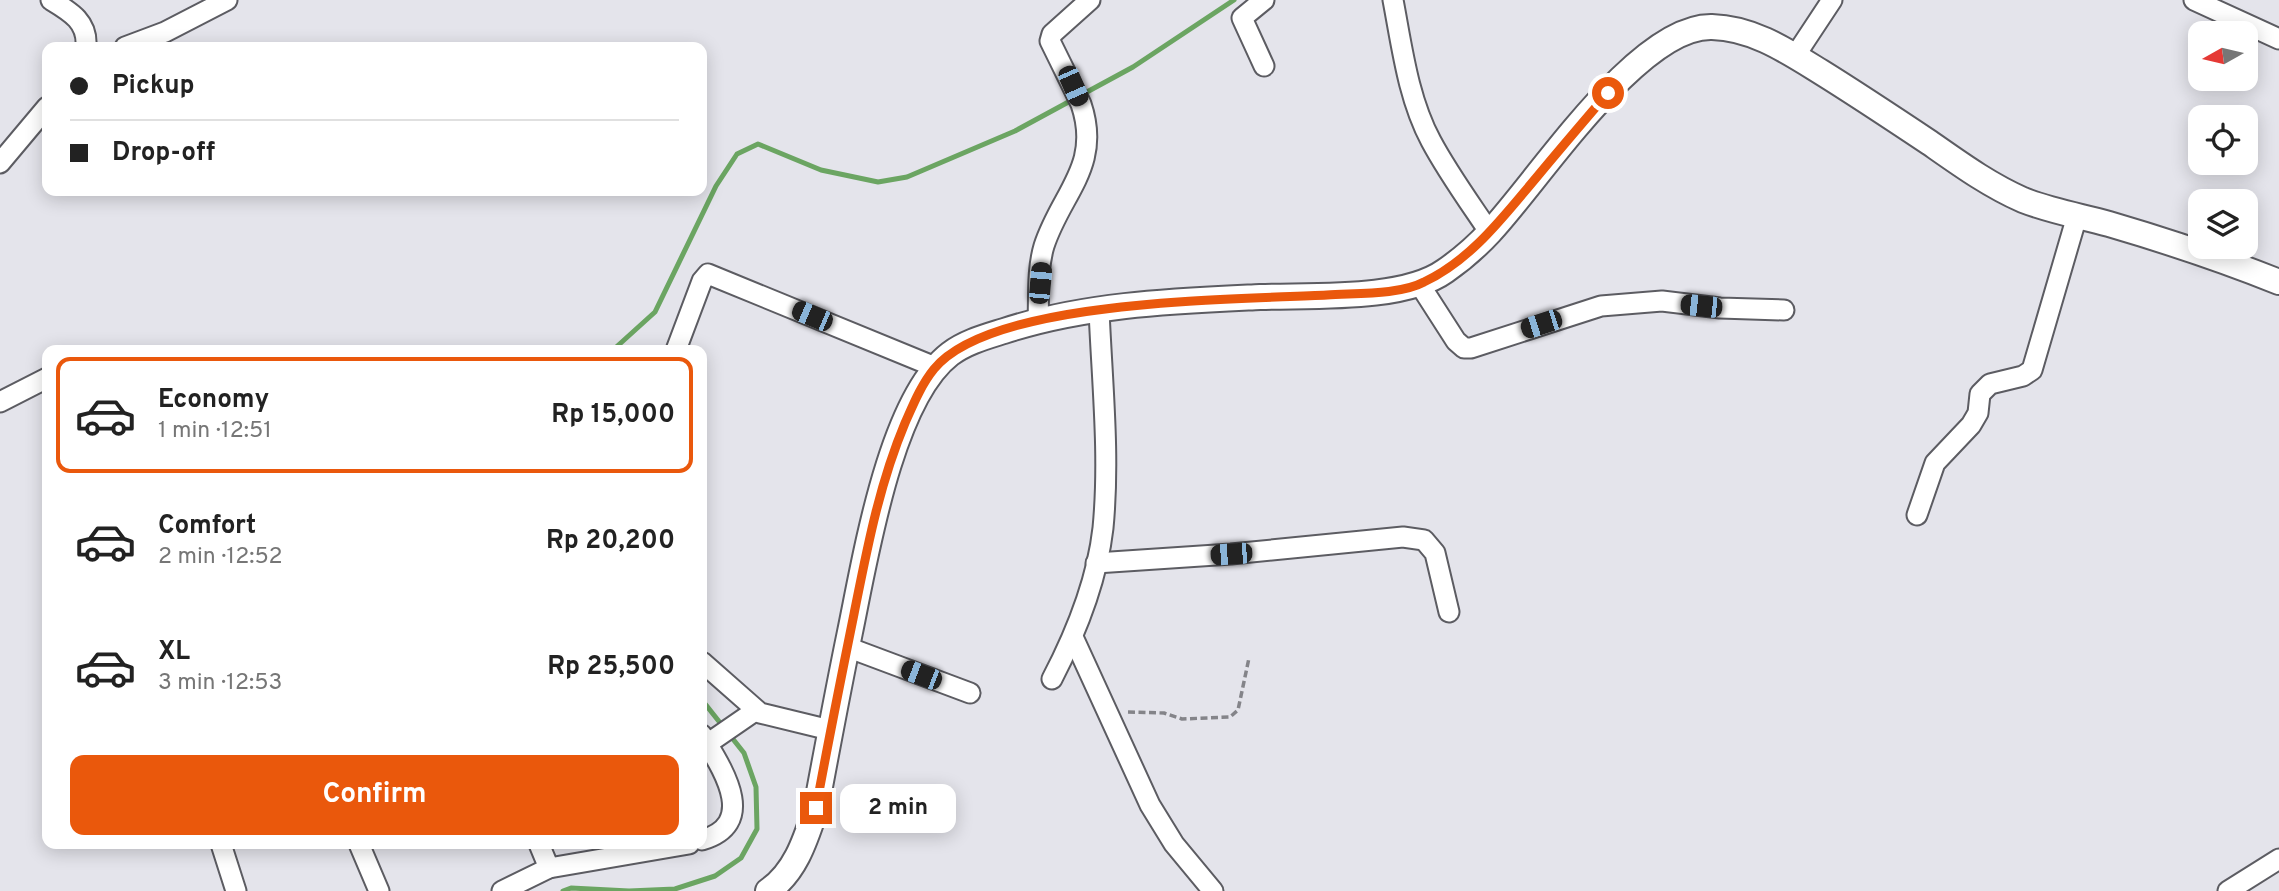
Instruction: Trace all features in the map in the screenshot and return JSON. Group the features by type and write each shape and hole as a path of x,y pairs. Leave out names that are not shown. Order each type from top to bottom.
{"street":[{"path":"51,0 81,21 86,42"},
{"path":"138,42 165,32 227,0"},
{"path":"1038,321 1043,250 1053,222 1084,166 1086,142 1081,104 1050,41 1052,34 1090,0"},
{"path":"1264,0 1242,18 1264,66"},
{"path":"1393,0 1409,80 1419,113 1431,141 1490,233"},
{"path":"1795,56 1832,0"},
{"path":"2194,0 2279,39"},
{"path":"768,891 790,870 805,843 816,808 875,513 909,412 935,367 971,341 1038,321 1099,310 1169,302 1351,293 1420,285 1442,273 1490,233 1608,93 1648,53 1690,30 1708,26 1738,30 1759,37 1795,56 1997,187 2042,207 2153,238 2279,282"},
{"path":"0,163 42,113"},
{"path":"1917,515 1935,463 1971,425 1978,413 1980,394 1990,384 2023,376 2032,370 2077,216"},
{"path":"678,345 702,281 708,274 935,367"},
{"path":"1420,285 1456,341 1464,348 1601,306 1662,301 1720,308 1784,310"},
{"path":"1052,679 1073,637 1096,563 1102,530 1105,495 1099,310"},
{"path":"0,402 42,381"},
{"path":"1096,563 1231,554 1403,537 1424,540 1434,553 1449,612"},
{"path":"1073,637 1150,805 1174,844 1213,891"},
{"path":"847,647 970,693"},
{"path":"707,666 717,673 752,713 830,730"},
{"path":"707,738 752,713"},
{"path":"707,745 719,763 733,796 732,814 727,824 718,833 707,838"},
{"path":"222,849 236,891"},
{"path":"361,849 379,891"},
{"path":"541,849 549,868"},
{"path":"502,891 549,868 635,849"},
{"path":"2228,891 2279,859"}],"path":[{"path":"1109,716 1135,711 1164,713 1182,719 1230,717 1238,710 1249,658"}],"waterway":[{"path":"619,345 655,312 716,186 737,154 758,144 821,170 878,182 907,177 1015,131 1133,67 1234,0"},
{"path":"563,891 571,888 629,891 675,889 715,876 741,858 757,829 756,787 744,753 707,706"}],"route":[{"path":"816,808 875,513 909,412 935,367 971,341 1062,316 1169,302 1351,293 1420,285 1442,273 1490,233 1608,93"}]}
